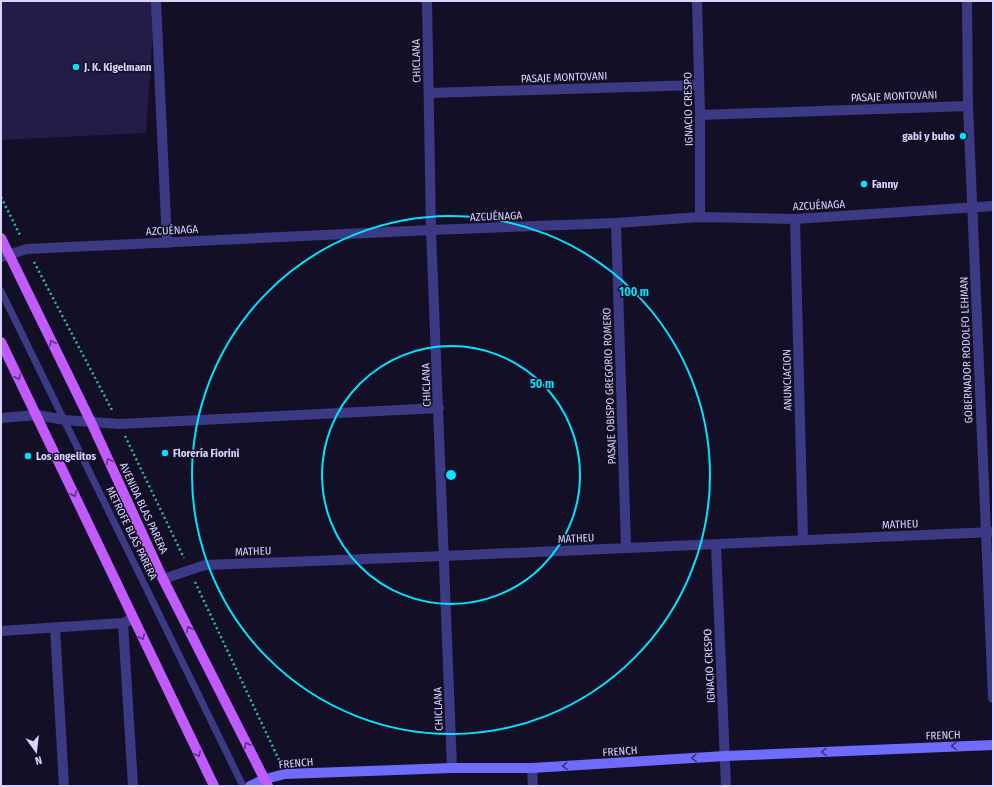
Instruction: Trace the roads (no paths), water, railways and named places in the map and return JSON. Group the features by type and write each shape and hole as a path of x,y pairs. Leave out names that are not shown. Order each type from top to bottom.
{"main road":[{"name":"AVENIDA BLAS PARERA","path":"1,238 5,256 91,422 163,579 266,783"},
{"path":"1,342 214,786"}],"street":[{"path":"156,1 167,242"},
{"name":"CHICLANA","path":"427,1 431,230 452,768"},
{"name":"IGNACIO CRESPO","path":"697,1 700,115 700,217"},
{"name":"GOBERNADOR RODOLFO LEHMAN","path":"967,1 968,106 989,532 993,698"},
{"name":"PASAJE MONTOVANI","path":"429,93 699,85"},
{"name":"PASAJE MONTOVANI","path":"700,115 968,106"},
{"name":"AZCUÉNAGA","path":"5,256 27,249 616,223 700,217 795,218 993,206"},
{"name":"ANUNCIACION","path":"795,218 803,540"},
{"name":"PASAJE OBISPO GREGORIO ROMERO","path":"616,223 626,547"},
{"path":"1,418 37,415 65,420 119,424 439,408"},
{"name":"MATHEU","path":"163,579 189,569 205,565 989,532"},
{"name":"IGNACIO CRESPO","path":"716,544 726,786"},
{"path":"1,631 123,624 133,619"},
{"path":"123,624 133,786"},
{"path":"55,628 64,786"},
{"name":"FRENCH","path":"250,786 266,783 286,774 452,768 532,768 725,756 993,745"},
{"path":"532,768 533,786"}],"lane":[{"name":"METROFE BLAS PARERA","path":"1,291 242,786"}],"place":[{"name":"J. K. Kigelmann","path":"76,67"},
{"name":"gabi y buho","path":"963,136"},
{"name":"Fanny","path":"864,184"},
{"name":"Florería Fiorini","path":"165,453"},
{"name":"Los angelitos","path":"28,456"}]}
